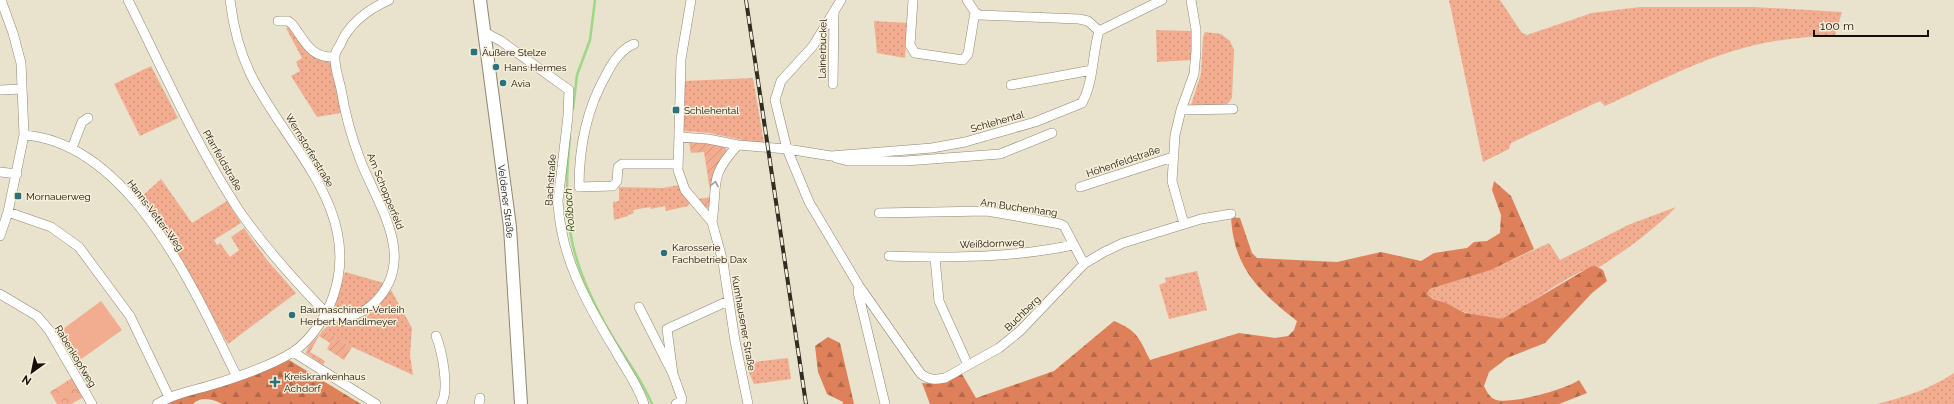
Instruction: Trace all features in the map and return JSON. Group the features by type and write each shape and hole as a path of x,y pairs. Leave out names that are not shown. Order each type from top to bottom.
{"main road":[{"name":"Veldener Straße","path":"480,0 510,227 521,404"}],"street":[{"path":"0,236 8,212 24,136 20,63 13,33 3,12 1,0"},
{"name":"Pfarrfeldstraße","path":"128,0 195,134 239,209 277,262 326,313"},
{"name":"Wernstorferstraße","path":"157,404 169,397 237,376 293,352 316,329 326,313 334,295 340,271 338,236 334,216 323,190 262,96 249,72 235,30 230,0"},
{"path":"278,21 288,21 292,24 314,54 324,57 335,57 345,32 353,23 390,0"},
{"name":"Kumhausener Straße","path":"691,0 681,59 680,137 677,164 679,176 685,190 712,222"},
{"name":"Lainerbuckel","path":"787,149 775,100 777,90 785,77 813,46 834,14 841,0"},
{"path":"913,0 910,45 915,53 963,60 968,54 975,12"},
{"path":"967,0 975,12 985,15 1079,18 1088,21 1099,32 1162,0"},
{"name":"Höhenfeldstraße","path":"1184,224 1172,181 1175,135 1181,110 1194,74 1196,30 1191,0"},
{"name":"Lainerbuckel","path":"833,84 834,14"},
{"name":"Bachstraße","path":"484,32 501,41 569,90 568,116 558,201 558,212 567,256 578,284 599,324 638,389 644,404"},
{"name":"Schlehental","path":"831,156 932,148 965,142 1036,122 1082,103 1092,70 1094,50 1099,32"},
{"path":"634,44 628,46 611,65 592,101 579,161 579,187 608,186 615,184 618,167 622,164 677,164"},
{"name":"Am Schopperfeld","path":"326,313 338,316 351,316 370,307 382,294 392,276 395,254 392,231 361,162 344,109 335,57"},
{"path":"1011,85 1092,70"},
{"path":"0,90 22,89"},
{"path":"1181,110 1233,109"},
{"path":"72,148 82,122 88,118"},
{"name":"Schlehental","path":"680,137 708,138 738,145 787,149 831,156 848,161 884,162 1000,154 1052,133"},
{"name":"Hanns-Vetter-Weg","path":"24,136 53,140 72,148 106,172 121,186 157,231 185,274 237,376"},
{"name":"Kumhausener Straße","path":"738,145 724,160 718,173 714,185 712,222 723,262 728,301 748,404"},
{"name":"Buchberg","path":"787,149 810,202 859,286 921,374 926,378 937,380 999,348 1020,331 1084,264 1123,243 1201,219 1231,214"},
{"name":"Höhenfeldstraße","path":"1080,187 1173,157"},
{"path":"0,172 17,174"},
{"name":"Am Buchenhang","path":"879,212 987,211 1060,224 1064,226 1084,264"},
{"path":"8,212 50,227 79,247 124,306 169,397"},
{"name":"Weißdornweg","path":"889,256 935,258 1013,255 1073,245"},
{"path":"935,258 939,301 968,365"},
{"name":"Buchberg","path":"859,286 860,299 885,404"},
{"name":"Rabenkopfweg","path":"0,294 37,316 49,330 92,404"},
{"path":"653,336 728,301"},
{"path":"638,307 673,374 682,399 681,402 676,404"},
{"path":"666,329 673,374"},
{"path":"436,336 446,387 446,394 441,404"},
{"path":"293,352 376,404"}],"green space":[{"path":"1449,0 1500,0 1522,33 1527,35 1592,13 1640,7 1754,7 1842,12 1835,35 1795,38 1765,43 1717,56 1605,106 1600,101 1511,143 1509,149 1483,162"},
{"path":"874,21 907,23 905,58 877,53"},
{"path":"289,27 312,56 327,60 331,63 341,113 317,117 291,76 300,71 296,62 302,58 286,28"},
{"path":"1156,30 1192,31 1192,60 1157,62"},
{"path":"1205,32 1221,34 1230,41 1234,50 1232,98 1226,106 1191,105 1201,74 1203,37"},
{"path":"151,66 178,118 140,136 114,84"},
{"path":"753,78 764,143 743,142 743,140 709,133 684,131 683,114 685,114 685,109 683,108 683,81"},
{"path":"696,141 725,146 727,153 711,207 705,208 698,199 711,197 704,152 691,153 689,142"},
{"path":"161,179 192,223 227,201 241,223 214,240 217,245 220,243 230,257 239,250 231,237 244,228 267,260 296,293 228,344 182,263 138,200"},
{"path":"1494,181 1511,196 1534,249 1491,270 1430,289 1427,294 1433,299 1446,303 1465,313 1502,319 1590,267 1595,266 1603,270 1607,281 1592,293 1545,343 1507,358 1489,372 1484,386 1488,394 1496,400 1503,401 1551,392 1579,380 1587,393 1559,404 930,404 922,383 937,384 962,374 976,398 1054,371 1114,321 1128,328 1137,336 1150,360 1239,333 1275,338 1288,336 1294,330 1297,321 1260,289 1243,265 1237,251 1233,235 1231,217 1240,218 1252,253 1257,258 1337,262 1381,252 1421,261 1434,253 1467,248 1474,242 1487,241 1500,233 1501,215 1492,190"},
{"path":"679,185 690,203 688,206 666,211 665,206 651,209 650,207 633,210 634,213 614,220 613,202 619,201 619,187 663,188"},
{"path":"1676,207 1639,239 1598,268 1591,268 1581,272 1557,285 1504,319 1489,319 1476,316 1427,294 1430,289 1491,270 1549,243 1560,260 1628,225"},
{"path":"1197,271 1207,310 1169,319 1159,285 1166,282 1165,278"},
{"path":"345,272 384,283 367,303 350,311 343,311 335,306"},
{"path":"391,290 412,328 410,355 413,375 352,347 323,330 340,321 365,317 376,308"},
{"path":"101,301 122,330 80,360 59,332"},
{"path":"323,330 352,347 344,360 327,349 330,343 319,336 310,352 325,361 323,365 306,353 310,344"},
{"path":"828,337 840,343 854,404 843,404 843,402 827,394 818,372 815,346"},
{"path":"788,358 791,379 754,384 745,363"},
{"name":"Kreiskrankenhaus Achdorf","path":"289,360 361,404 222,404 203,399 196,401 193,404 164,404"},
{"path":"1954,373 1954,404 1877,404 1917,392 1936,384"},
{"path":"72,378 84,397 71,404 57,404 50,392"}],"waterway":[{"name":"Roßbach","path":"573,109 577,75 590,40 595,0"},
{"name":"Roßbach","path":"570,138 567,167 568,218 578,263 586,286 598,310 652,404"}],"railway":[{"path":"746,0 806,404"}],"place":[{"name":"Äußere Stelze","path":"474,52"},
{"name":"Hans Hermes","path":"496,67"},
{"name":"Avia","path":"503,83"},
{"name":"Schlehental","path":"676,110"},
{"name":"Mornauerweg","path":"18,196"},
{"name":"Karosserie Fachbetrieb Dax","path":"664,253"},
{"name":"Baumaschinen-Verleih Herbert Mandlmeyer","path":"292,315"},
{"name":"Kreiskrankenhaus Achdorf","path":"275,382"}]}
